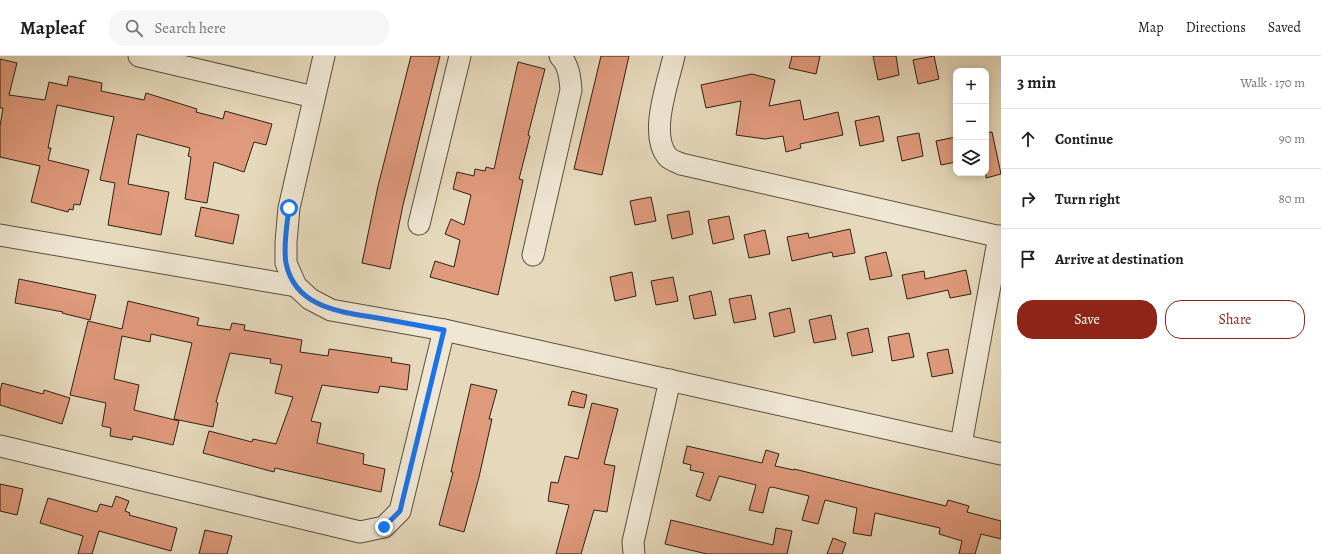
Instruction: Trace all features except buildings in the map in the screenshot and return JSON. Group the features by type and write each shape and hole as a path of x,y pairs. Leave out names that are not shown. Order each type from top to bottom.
{"street":[{"path":"139,56 314,97"},
{"path":"324,56 289,208 286,242 286,263 296,286 310,299 331,310 444,330 1001,454"},
{"path":"419,224 460,56"},
{"path":"533,255 571,90 570,74 564,59 560,56"},
{"path":"674,56 658,127 660,143 668,157 681,164 1000,237 961,444"},
{"path":"0,235 296,286"},
{"path":"0,446 360,532 384,527 400,511 444,330"},
{"path":"634,554 633,542 670,380"}],"route":[{"path":"289,208 286,263 296,286 310,299 331,310 444,330 400,511 384,527"}]}
